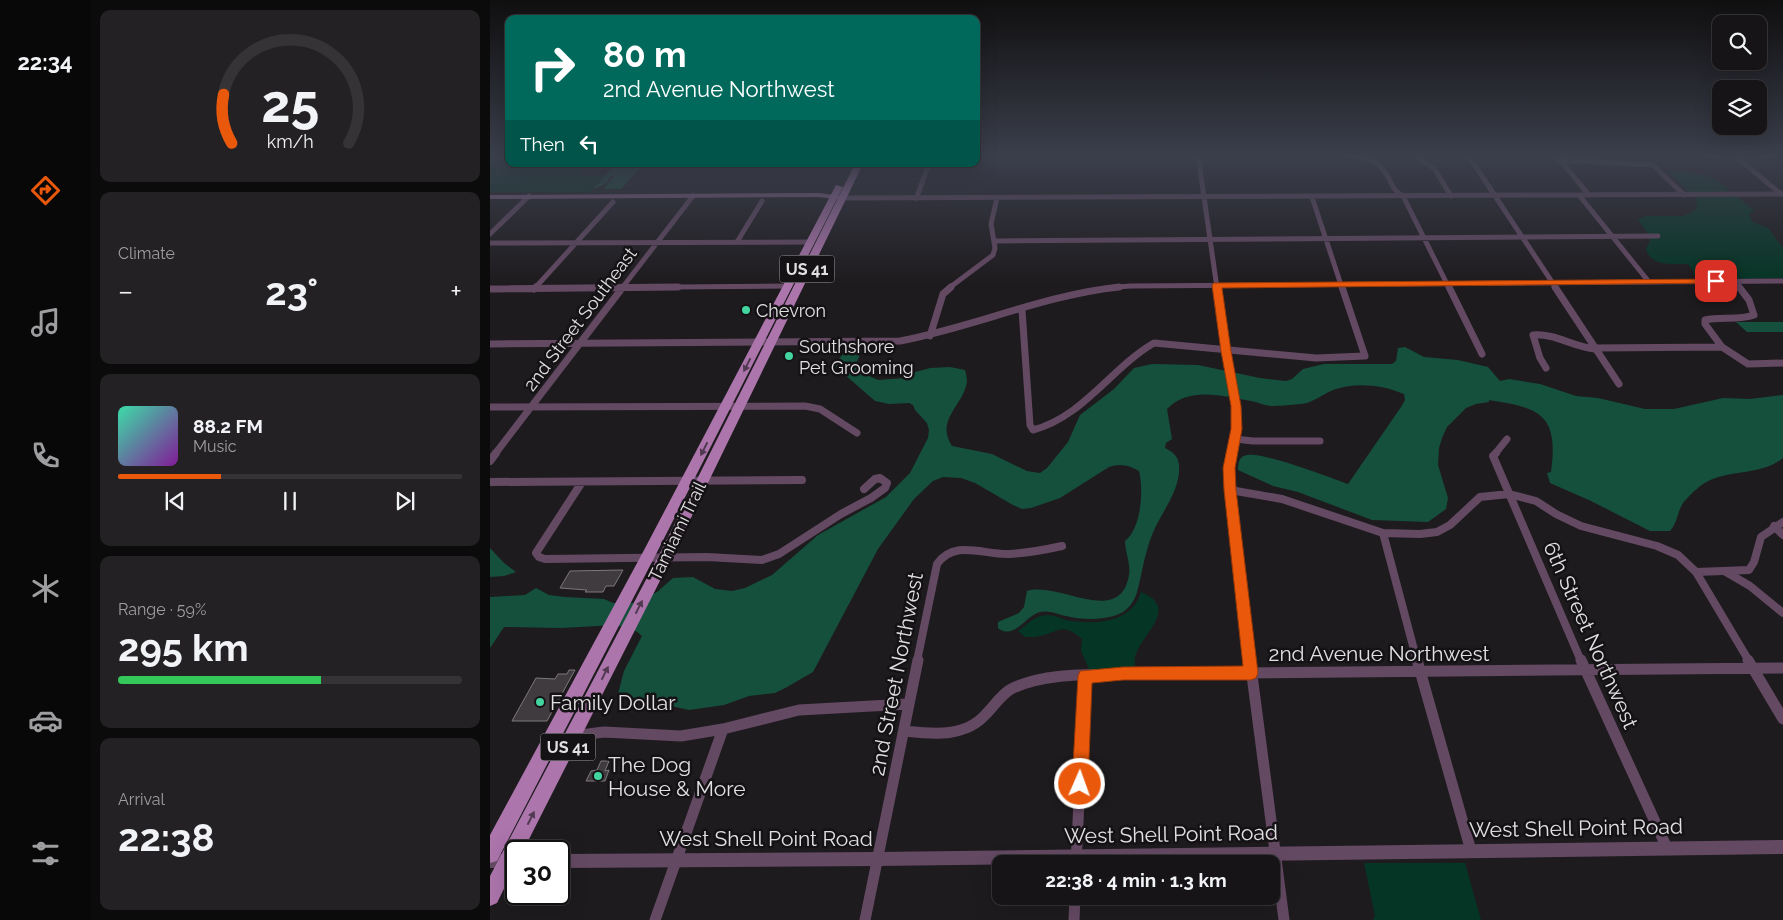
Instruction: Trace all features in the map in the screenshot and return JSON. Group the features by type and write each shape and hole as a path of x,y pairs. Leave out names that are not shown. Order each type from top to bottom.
{"main road":[{"path":"507,198 612,202 691,198"},
{"path":"490,202 526,199 691,198 762,201 838,198"},
{"name":"Tamiami Trail","path":"490,854 609,631 786,288 814,245 838,198"},
{"name":"Tamiami Trail","path":"523,840 573,736 652,583 772,341 800,283 814,245"},
{"name":"Tamiami Trail","path":"490,896 505,873"}],"street":[{"name":"2nd Street Southeast","path":"490,461 691,198"},
{"path":"838,198 1011,198"},
{"path":"930,336 944,294 963,276 992,255 995,241 991,234 991,224 997,198"},
{"path":"1204,198 1226,351 1236,406 1234,439 1229,468 1230,490 1251,673 1284,920"},
{"path":"1022,310 1030,425 1033,430 1041,429 1069,414 1136,353 1154,343 1183,344 1226,351 1316,358 1364,356 1312,198"},
{"path":"1404,198 1482,354"},
{"path":"1496,198 1619,384"},
{"path":"1582,198 1650,282"},
{"path":"490,234 526,199"},
{"path":"737,242 762,201"},
{"path":"534,289 612,202"},
{"path":"995,241 1658,236"},
{"path":"490,243 737,242 814,245"},
{"path":"1733,281 1749,298 1754,315 1749,317 1712,318 1705,320 1705,324 1722,347 1748,364 1783,363"},
{"path":"490,344 900,340 930,336 1084,291 1107,287 1783,281"},
{"path":"490,290 786,288 800,283"},
{"path":"1546,368 1540,358 1533,335 1545,334 1595,349 1722,347"},
{"path":"490,407 805,406 820,409 857,433"},
{"path":"1234,439 1253,441 1320,441"},
{"name":"6th Street Northwest","path":"1507,439 1493,456 1585,670 1667,848"},
{"path":"582,482 536,553 539,557 545,559 665,556 762,560 779,554 841,514 871,498 885,488 887,483 884,480 876,479 864,488"},
{"path":"490,482 802,480"},
{"path":"1230,490 1282,500 1383,533 1412,534 1437,532 1450,525 1480,497 1509,494 1536,501 1556,514 1581,526 1664,549 1678,555 1696,572 1783,719"},
{"path":"1696,572 1749,570 1754,562 1761,536 1779,524 1783,535"},
{"path":"1383,533 1420,672 1471,850"},
{"name":"2nd Street Northwest","path":"865,920 937,564 942,556 961,550 1003,554 1034,553 1062,546"},
{"path":"1726,572 1750,586 1783,613"},
{"name":"2nd Avenue Northwest","path":"904,731 950,734 961,731 979,722 1010,689 1035,682 1085,676 1123,674 1783,668"},
{"path":"1076,855 1085,676"},
{"path":"573,736 604,732 681,736 723,729 799,710 908,704"},
{"path":"655,920 723,729"},
{"name":"West Shell Point Road","path":"1218,855 1783,846"},
{"name":"West Shell Point Road","path":"570,861 992,860"},
{"path":"490,861 505,861"},
{"path":"1074,920 1075,905"}],"shaded area":[{"path":"1696,198 1738,198 1755,211 1749,214 1753,222 1768,228 1783,248 1783,278 1738,279 1694,276 1688,264 1669,264 1653,259 1646,249 1650,241 1649,237 1661,237 1659,234 1648,234 1638,220 1645,216 1683,216 1697,209"},
{"path":"1736,322 1783,322 1783,332 1747,332"},
{"path":"859,347 862,350 855,366 862,373 878,380 905,378 912,373 930,368 950,367 965,370 967,382 965,391 948,421 948,437 952,446 992,454 1027,471 1040,473 1047,468 1068,442 1080,415 1114,389 1134,368 1152,364 1198,365 1260,378 1286,381 1292,379 1303,369 1324,364 1392,364 1396,361 1398,348 1405,347 1424,357 1458,360 1488,367 1500,381 1509,379 1540,384 1576,396 1598,398 1645,409 1674,409 1723,398 1750,399 1783,395 1783,458 1763,468 1730,474 1709,481 1697,489 1683,503 1675,524 1670,531 1650,531 1591,501 1550,483 1547,473 1551,472 1552,437 1542,417 1521,406 1489,400 1489,402 1466,408 1447,427 1442,438 1439,448 1438,465 1448,498 1446,509 1428,522 1372,520 1298,492 1273,486 1238,470 1239,462 1242,457 1247,455 1267,457 1348,484 1401,407 1405,400 1404,394 1379,387 1361,385 1331,391 1306,403 1270,406 1218,395 1196,395 1186,397 1167,409 1172,439 1166,443 1165,448 1178,459 1179,474 1175,490 1150,541 1135,598 1127,609 1117,615 1087,619 1040,612 1015,629 1004,631 998,628 998,622 1019,613 1024,607 1027,591 1055,592 1101,601 1114,598 1123,590 1129,575 1129,562 1125,541 1135,528 1138,519 1141,488 1139,471 1121,465 1109,467 1060,498 1031,508 1022,509 975,483 961,478 943,477 933,481 914,499 878,549 813,672 775,693 749,696 724,705 689,710 618,694 624,671 642,636 636,631 616,625 561,628 504,627 490,648 490,597 525,595 536,588 549,595 604,599 613,603 633,603 657,592 673,578 693,577 715,589 732,591 745,588 772,575 818,535 886,497 910,473 928,438 929,430 927,423 913,405 909,403 889,404 875,401 836,367 835,364 842,355"},
{"path":"490,548 504,563 516,572 504,576 490,577"},
{"path":"1141,592 1152,598 1158,606 1158,614 1139,648 1135,658 1135,669 1090,671 1081,651 1082,639 1066,629 1031,637 1025,637 1018,631 1035,618 1043,615 1077,622 1110,620 1129,611 1136,603"},
{"path":"1364,863 1465,863 1481,920 1373,920 1375,916"}],"building":[{"path":"623,570 614,586 606,586 603,592 585,592 587,590 560,588 570,571"},
{"name":"Family Dollar","path":"569,670 575,670 547,721 512,721 536,678 555,679 558,674 567,674"},
{"name":"The Dog House & More","path":"601,761 609,761 605,771 609,770 605,781 586,781 591,771 597,770"}],"place":[{"name":"Chevron","path":"746,310"},
{"name":"Southshore Pet Grooming","path":"789,356"},
{"name":"Family Dollar","path":"540,702"},
{"name":"The Dog House & More","path":"598,776"}],"route":[{"path":"1080,784 1085,676 1251,673 1230,490 1229,468 1237,413 1217,285 1716,281"}]}
